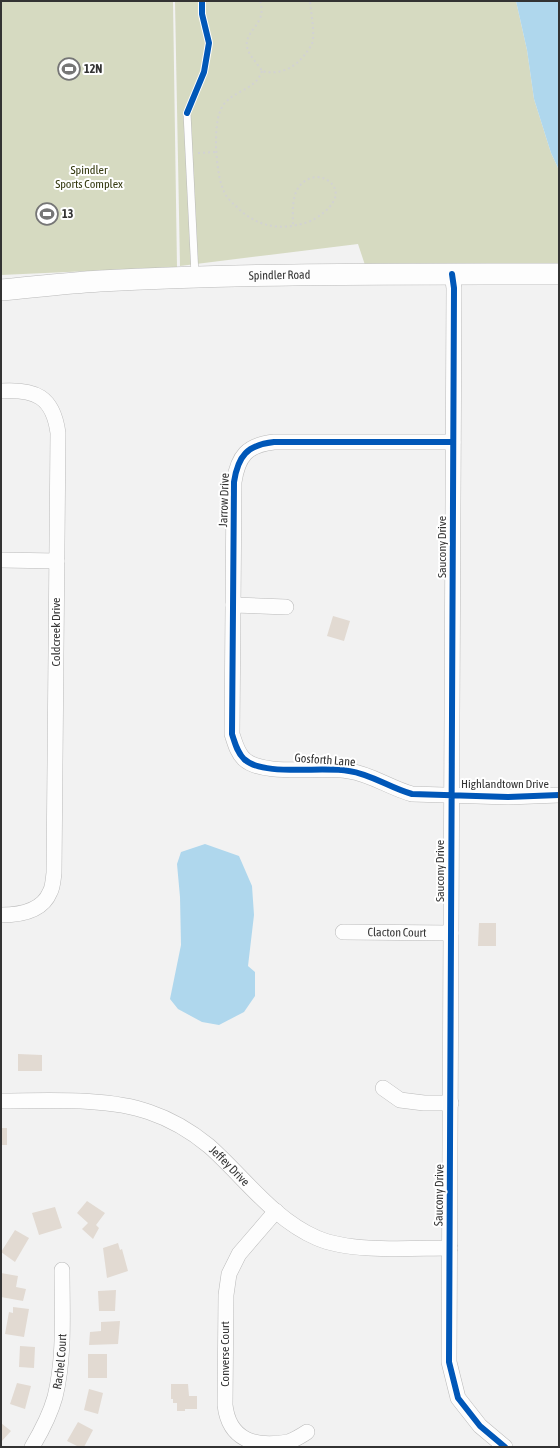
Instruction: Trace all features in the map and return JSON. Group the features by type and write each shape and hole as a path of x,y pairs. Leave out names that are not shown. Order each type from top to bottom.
{"street":[{"name":"Saucony Drive","path":"452,274 454,288 449,1362 458,1398 480,1426 505,1447"},
{"name":"Spindler Road","path":"1,290 99,282 195,277 559,274"},
{"name":"Coldcreek Drive","path":"1,915 26,913 39,906 47,899 51,892 54,874 58,432 52,408 44,400 32,393 20,390 2,391"},
{"name":"Jarrow Drive","path":"244,759 236,748 232,734 234,482 236,468 247,451 263,443 274,442 453,442"},
{"path":"1,560 57,560"},
{"path":"233,605 286,607"},
{"name":"Gosforth Lane","path":"244,759 256,767 265,768 348,770 368,776 412,794 452,795"},
{"name":"Highlandtown Drive","path":"452,795 530,797 559,795"},
{"name":"Clacton Court","path":"343,932 451,933"},
{"path":"383,1088 400,1100 424,1103 451,1103"},
{"name":"Jeffey Drive","path":"1,1101 88,1102 119,1105 148,1112 174,1123 208,1146 276,1211 298,1228 318,1238 341,1245 369,1247 450,1248"},
{"name":"Converse Court","path":"276,1211 239,1254 233,1264 228,1279 226,1295 226,1416 231,1426 238,1434 256,1445 268,1446 289,1442 307,1432"},
{"name":"Rachel Court","path":"32,1447 55,1399 61,1354 62,1270"}],"lane":[{"path":"187,113 195,277"}],"path":[{"path":"260,1 262,10 261,16 248,38 247,43 249,53 262,71"},
{"path":"262,71 278,72 290,68 298,62 308,50 313,39 310,1"},
{"path":"262,71 256,83 230,98 222,108 219,115 216,134 218,167 223,191 232,203 248,218 261,224 278,227 293,225 314,220 330,206 335,198 334,187 320,177 311,177 304,181 295,194 293,225"},
{"path":"189,153 217,152"}],"green space":[{"name":"Spindler Sports Complex","path":"1,1 173,1 177,267 1,275"},
{"path":"175,1 516,1 527,50 534,99 551,153 559,170 559,274 368,274 358,244 180,266"}],"water":[{"path":"516,1 559,1 559,170 551,153 534,99 527,50"},
{"path":"205,844 239,856 252,886 254,915 248,966 255,972 255,996 244,1012 219,1025 202,1022 178,1009 170,999 181,945 180,897 177,864 181,852"}],"building":[{"path":"333,616 350,621 344,641 327,636"},
{"path":"479,923 496,923 496,946 478,946"},
{"path":"18,1054 42,1055 42,1071 18,1071"},
{"path":"1,1128 7,1128 7,1145 1,1145"},
{"path":"87,1201 105,1213 96,1225 99,1228 93,1239 82,1229 88,1223 77,1213"},
{"path":"55,1207 62,1228 39,1235 32,1213"},
{"path":"15,1230 29,1238 15,1262 1,1252"},
{"path":"118,1243 120,1250 122,1249 128,1271 107,1278 103,1248"},
{"path":"1,1273 18,1276 16,1287 26,1289 23,1301 1,1297"},
{"path":"116,1290 115,1311 99,1311 98,1291"},
{"path":"13,1307 29,1309 24,1337 5,1334 9,1312 13,1313"},
{"path":"120,1321 118,1344 89,1345 90,1332 101,1331 101,1322"},
{"path":"20,1346 35,1347 34,1368 19,1367"},
{"path":"88,1354 107,1354 107,1378 88,1378"},
{"path":"17,1383 31,1386 25,1409 10,1404"},
{"path":"171,1384 188,1384 189,1396 197,1396 197,1409 177,1411 177,1403 173,1403 173,1399 171,1399"},
{"path":"89,1389 103,1393 98,1414 84,1410"},
{"path":"78,1422 93,1430 84,1447 79,1447 67,1441"},
{"path":"1,1423 11,1431 1,1442"}],"cycle path":[{"path":"187,113 204,72 209,43 202,14 202,1"},
{"path":"452,274 454,288 449,1362 458,1398 480,1426 505,1447"},
{"path":"453,442 274,442 257,446 245,453 238,465 234,482 232,734 235,744 244,759 264,768 349,771 365,775 412,794 508,797 559,795"}],"place":[{"name":"12N","path":"69,69"},
{"name":"13","path":"47,214"}]}
